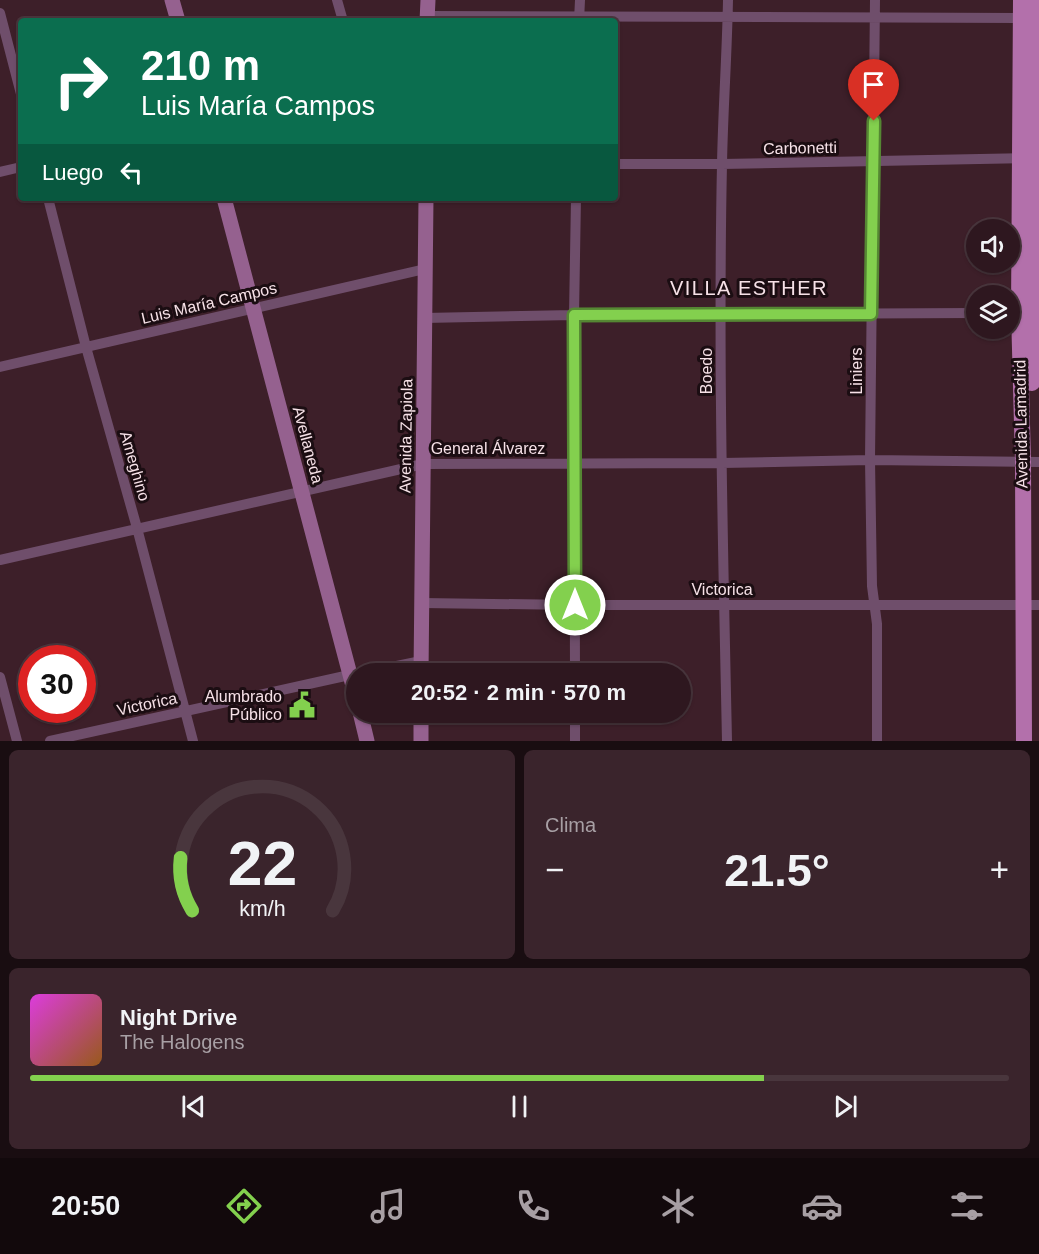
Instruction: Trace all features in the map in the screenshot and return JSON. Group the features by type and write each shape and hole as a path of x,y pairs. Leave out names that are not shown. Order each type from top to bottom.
{"main road":[{"name":"Avenida Lamadrid","path":"1021,0 1031,18"},
{"name":"Avenida Lamadrid","path":"1033,0 1031,158 1025,312 1032,461 1034,741"},
{"name":"Avenida Lamadrid","path":"1024,741 1032,604"}],"street":[{"path":"172,0 176,18"},
{"path":"337,0 342,18"},
{"path":"427,18 428,0"},
{"path":"579,18 580,0"},
{"name":"Boedo","path":"727,741 721,314 722,164 728,0"},
{"name":"Liniers","path":"875,0 870,460 872,586 877,624 878,741"},
{"path":"0,13 18,82"},
{"path":"618,19 1031,18"},
{"name":"Carbonetti","path":"618,164 1031,158"},
{"path":"0,172 18,168"},
{"name":"Ameghino","path":"49,201 193,741"},
{"name":"Avellaneda","path":"225,201 302,491 352,663"},
{"name":"Avenida Zapiola","path":"421,663 426,201"},
{"path":"575,663 576,201"},
{"name":"Luis María Campos","path":"0,367 425,269"},
{"path":"424,318 966,313"},
{"name":"General Álvarez","path":"0,560 423,464 1032,461"},
{"name":"Victorica","path":"422,603 1032,604"},
{"name":"Victorica","path":"50,741 346,676"},
{"path":"0,677 18,741"},
{"path":"363,723 367,741"},
{"path":"421,723 421,741 429,741"},
{"path":"575,723 575,741"}],"place":[{"name":"Alumbrado Público","path":"302,705"}],"district":[{"name":"VILLA ESTHER","path":"749,288"}],"route":[{"path":"575,605 574,315 871,314 874,121"}]}
